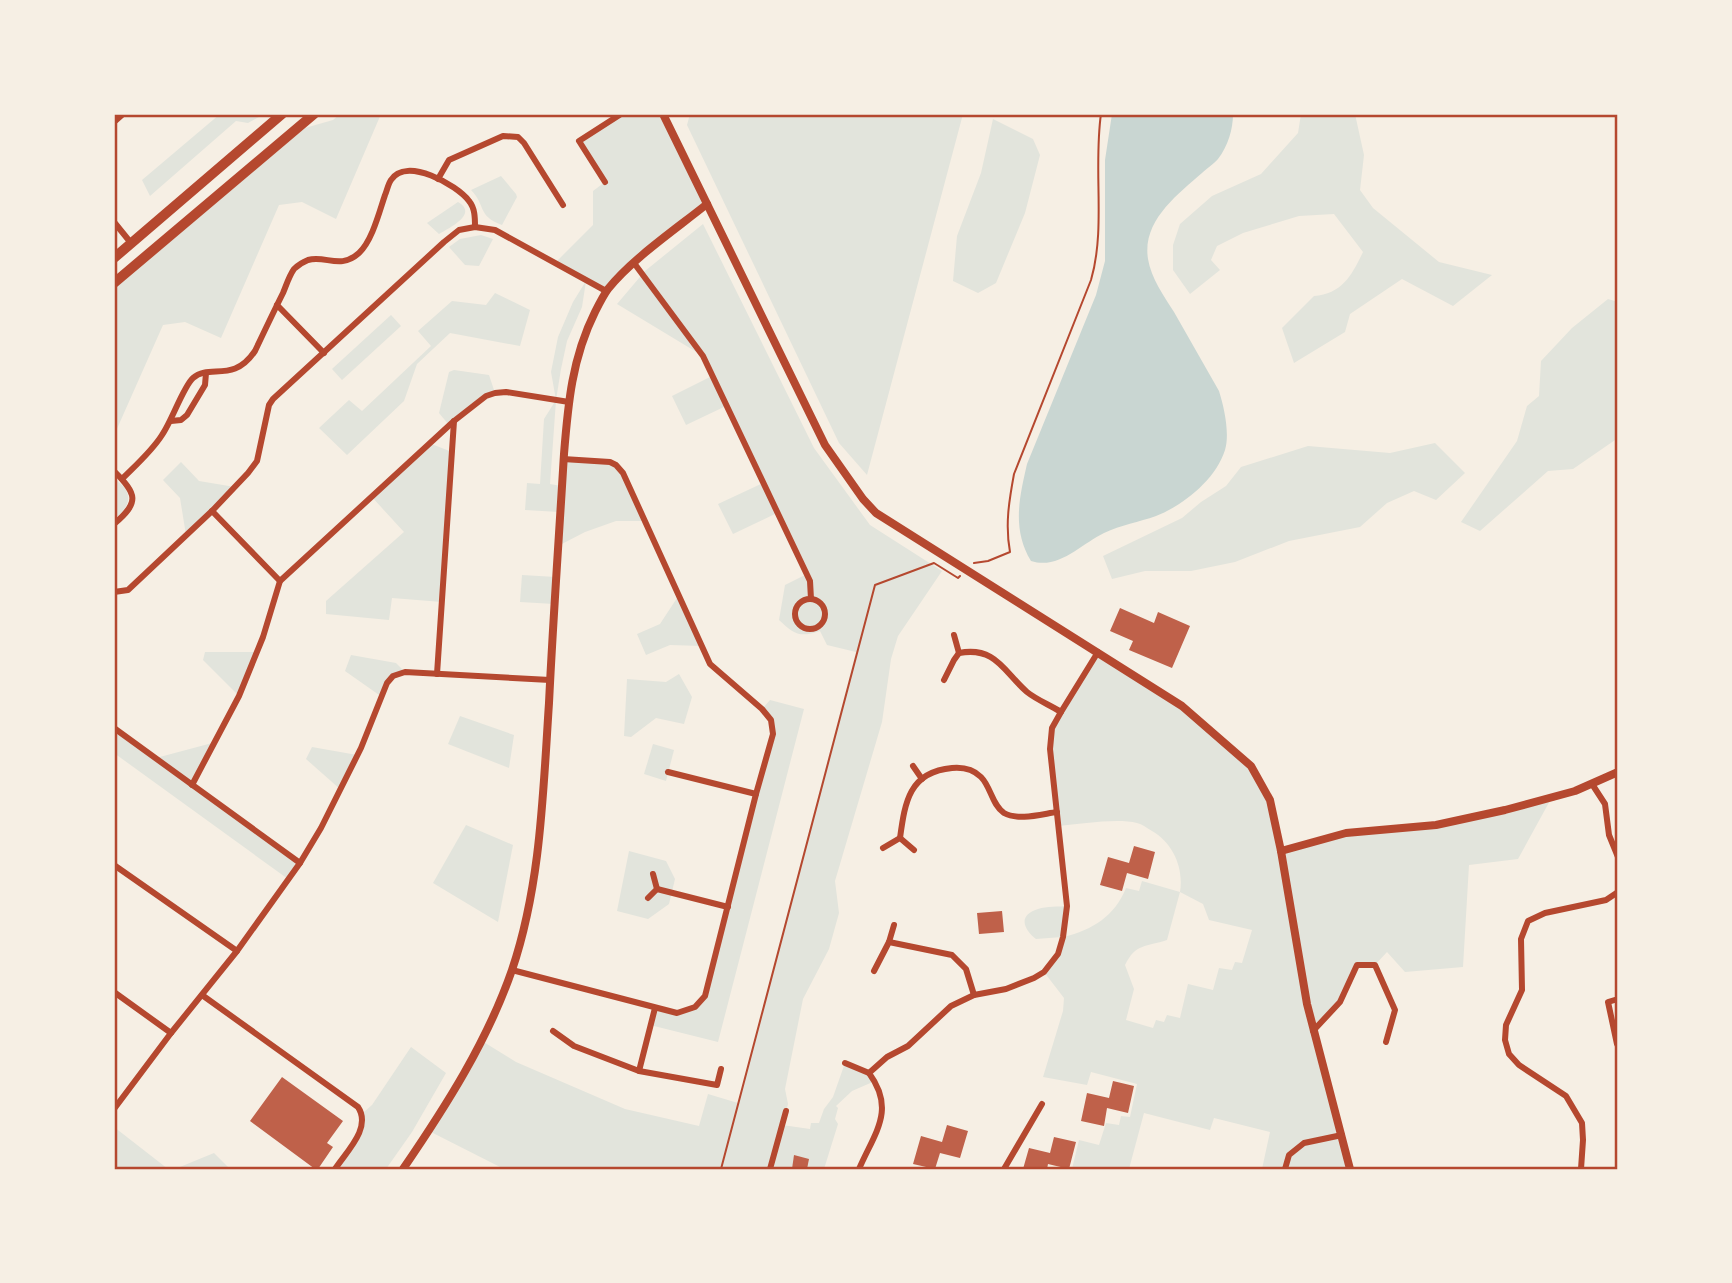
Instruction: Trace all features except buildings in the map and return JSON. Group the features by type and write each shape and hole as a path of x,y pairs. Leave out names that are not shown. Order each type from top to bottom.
{"highway":[{"path":"114,258 282,114"},
{"path":"114,282 314,114"}],"street":[{"path":"114,122 123,114"},
{"path":"605,182 579,141 621,114"},
{"path":"665,115 825,445 863,499 876,513 1182,706 1251,766 1270,800 1307,1004 1350,1169"},
{"path":"438,179 449,160 503,136 518,137 563,205"},
{"path":"122,479 156,444 171,421 189,382 197,374 226,372 249,360 294,270 307,260 342,262 361,251 368,242 391,179 401,172 411,170 438,179 463,194 472,204 475,227"},
{"path":"403,1169 429,1131 482,1041 512,970 533,884 542,810 564,459 569,402 580,345 606,291 634,263 707,204"},
{"path":"114,222 131,243"},
{"path":"114,592 128,590 248,474 257,461 269,405 273,398 459,230 475,227 499,232 606,291"},
{"path":"634,263 702,356 807,574 811,599"},
{"path":"277,305 324,353"},
{"path":"171,421 181,420 187,415 205,385 206,373"},
{"path":"192,785 239,696 263,637 279,581 477,402 495,393 506,392 569,402"},
{"path":"437,674 454,421"},
{"path":"512,970 677,1013 695,1007 705,996 773,734 771,720 762,709 710,664 623,473 610,462 564,459"},
{"path":"114,471 128,485 132,501 131,509 114,524"},
{"path":"212,511 279,581"},
{"path":"811,599 822,605 824,620 817,627 804,629 797,623 795,613 801,602 811,599"},
{"path":"954,635 960,653"},
{"path":"944,680 960,653 971,651 992,657 1030,694 1061,712"},
{"path":"869,1073 887,1057 908,1046 951,1006 974,995 1006,989 1034,978 1044,972 1058,954 1067,906 1050,749 1052,728 1098,652"},
{"path":"114,1109 237,951 300,863 321,828 361,748 387,684 393,676 405,672 550,680"},
{"path":"114,728 300,863"},
{"path":"913,766 922,779"},
{"path":"900,838 906,800 916,783 936,771 948,768 969,769 984,779 997,805 1007,814 1016,817 1057,812"},
{"path":"668,772 756,794"},
{"path":"1281,851 1346,833 1436,825 1505,810 1575,791 1618,772"},
{"path":"1592,784 1605,804 1609,835 1618,857"},
{"path":"883,848 900,838"},
{"path":"900,838 914,850"},
{"path":"114,865 237,951"},
{"path":"653,874 657,889"},
{"path":"657,889 728,907"},
{"path":"648,898 657,889"},
{"path":"1581,1169 1582,1123 1566,1097 1519,1065 1509,1054 1505,1040 1506,1025 1522,990 1521,939 1528,921 1545,913 1606,900 1618,892"},
{"path":"874,971 889,942 894,925"},
{"path":"889,942 952,955 966,969 974,995"},
{"path":"1314,1031 1340,1002 1357,965 1375,965 1395,1010 1386,1042"},
{"path":"114,992 171,1033"},
{"path":"202,995 363,1113 363,1125 358,1136 335,1169"},
{"path":"1617,1044 1608,1002 1618,999"},
{"path":"639,1071 655,1008"},
{"path":"553,1031 574,1046 639,1071 717,1084 721,1069"},
{"path":"845,1063 869,1073 882,1095 881,1120 859,1169"},
{"path":"1004,1169 1042,1104"},
{"path":"770,1169 786,1111"},
{"path":"1285,1169 1289,1155 1304,1143 1342,1135"}],"path":[{"path":"973,563 988,561 1010,552 1007,519 1014,474 1095,267 1101,114"},
{"path":"721,1169 875,585 934,562 958,578"}],"shaded area":[{"path":"220,114 264,114 248,123 236,121 150,196 142,180"},
{"path":"340,114 381,114 336,219 302,202 279,205 221,338 185,322 163,325 116,431 114,430 114,289 305,128 333,120"},
{"path":"621,114 663,114 707,204 606,291 555,263 593,225 593,191 605,182 579,141"},
{"path":"690,114 963,114 867,475 839,443 687,125"},
{"path":"1112,114 1233,114 1229,137 1222,154 1163,210 1150,233 1148,245 1148,259 1155,280 1219,391 1226,420 1225,450 1207,481 1177,505 1156,516 1104,533 1060,559 1041,563 1031,561 1021,537 1019,514 1022,489 1027,464 1096,295 1105,261 1105,160"},
{"path":"1301,114 1355,114 1364,155 1360,190 1373,208 1439,262 1492,275 1453,306 1402,279 1350,314 1345,332 1294,363 1282,328 1314,296 1332,292 1345,282 1363,252 1334,214 1299,216 1243,233 1217,246 1211,260 1220,270 1190,294 1173,270 1173,245 1180,224 1212,196 1261,174 1298,133"},
{"path":"993,119 1033,139 1040,155 1025,213 996,283 978,293 953,281 957,236 981,173"},
{"path":"501,176 517,197 502,225 485,214 471,190"},
{"path":"458,202 465,211 464,216 455,224 439,234 427,223"},
{"path":"703,224 814,448 870,525 942,571 898,636 891,659 882,722 835,881 839,913 829,949 803,999 785,1089 788,1104 782,1125 810,1129 811,1123 819,1123 824,1109 833,1097 845,1063 869,1073 875,1081 852,1091 836,1106 838,1108 835,1119 838,1124 824,1169 504,1169 429,1131 482,1041 516,1062 625,1109 699,1126 708,1094 738,1103 856,652 827,645 820,631 797,633 779,620 785,585 807,574 777,513 733,534 718,504 763,483 726,406 686,425 672,396 712,376 703,356 617,304 645,271"},
{"path":"481,235 493,239 479,266 465,265 449,247 460,239"},
{"path":"586,281 582,307 567,341 556,400 551,372 558,337 573,302"},
{"path":"495,293 530,310 520,346 450,333 417,364 404,401 347,455 319,428 349,400 362,411 431,346 418,331 452,301 486,305"},
{"path":"1608,299 1618,302 1618,438 1573,469 1548,471 1480,531 1461,522 1517,441 1527,406 1539,396 1541,361 1572,328"},
{"path":"391,315 401,326 342,380 332,369"},
{"path":"454,370 489,375 495,393 449,425 439,413 449,372"},
{"path":"556,400 550,484 561,486 563,459 616,465 645,521 616,521 585,532 558,546 559,512 525,510 527,483 540,484 544,419"},
{"path":"429,443 452,452 442,602 392,598 389,620 326,614 326,601 404,532 371,496"},
{"path":"1435,443 1465,473 1436,500 1414,491 1387,503 1360,527 1289,541 1235,562 1191,571 1145,571 1112,579 1103,556 1182,518 1226,486 1241,467 1308,446 1390,453"},
{"path":"181,462 199,481 235,487 186,535 180,498 163,480"},
{"path":"114,478 125,488 128,499 126,507 114,520"},
{"path":"522,575 556,577 554,604 520,602"},
{"path":"679,595 702,646 670,645 646,655 637,634 660,624"},
{"path":"205,652 257,652 239,696 203,660"},
{"path":"1098,652 1182,706 1251,766 1270,800 1281,851 1346,833 1436,825 1552,797 1518,859 1469,865 1463,967 1405,972 1387,952 1375,965 1357,966 1340,1002 1314,1031 1350,1169 1262,1169 1270,1132 1214,1118 1210,1130 1144,1113 1129,1169 1072,1169 1079,1140 1099,1145 1106,1123 1119,1125 1121,1116 1130,1117 1137,1084 1091,1072 1087,1085 1043,1077 1063,1011 1064,998 1044,972 1058,954 1062,937 1036,939 1028,931 1025,918 1038,909 1067,906 1064,937 1093,926 1109,914 1126,888 1139,891 1142,881 1180,892 1181,883 1178,865 1171,849 1159,836 1141,824 1109,821 1059,826 1050,749 1052,728","holes":["1180,892 1203,904 1209,920 1252,930 1242,963 1235,962 1232,970 1219,968 1213,990 1188,984 1180,1018 1167,1015 1164,1022 1156,1020 1153,1028 1126,1020 1134,989 1125,965 1129,958 1142,947 1167,940"]},
{"path":"351,655 396,663 405,672 393,676 382,697 345,671"},
{"path":"679,674 692,697 684,724 656,718 631,737 624,736 627,679 666,682"},
{"path":"770,700 804,709 718,1042 650,1025 655,1008 688,1010 705,996 773,734 771,720 762,709"},
{"path":"460,716 514,735 509,768 448,744"},
{"path":"114,727 156,758 216,742 193,785 300,863 288,879 114,753"},
{"path":"653,744 674,750 666,781 644,774"},
{"path":"312,747 357,755 340,789 306,759"},
{"path":"466,825 513,845 498,922 433,883"},
{"path":"629,851 666,861 675,879 669,904 648,919 617,911"},
{"path":"411,1047 446,1073 412,1132 386,1169 335,1169 358,1136 363,1113 372,1105"},
{"path":"114,1127 168,1169 114,1169"},
{"path":"214,1153 230,1169 175,1169"}]}
